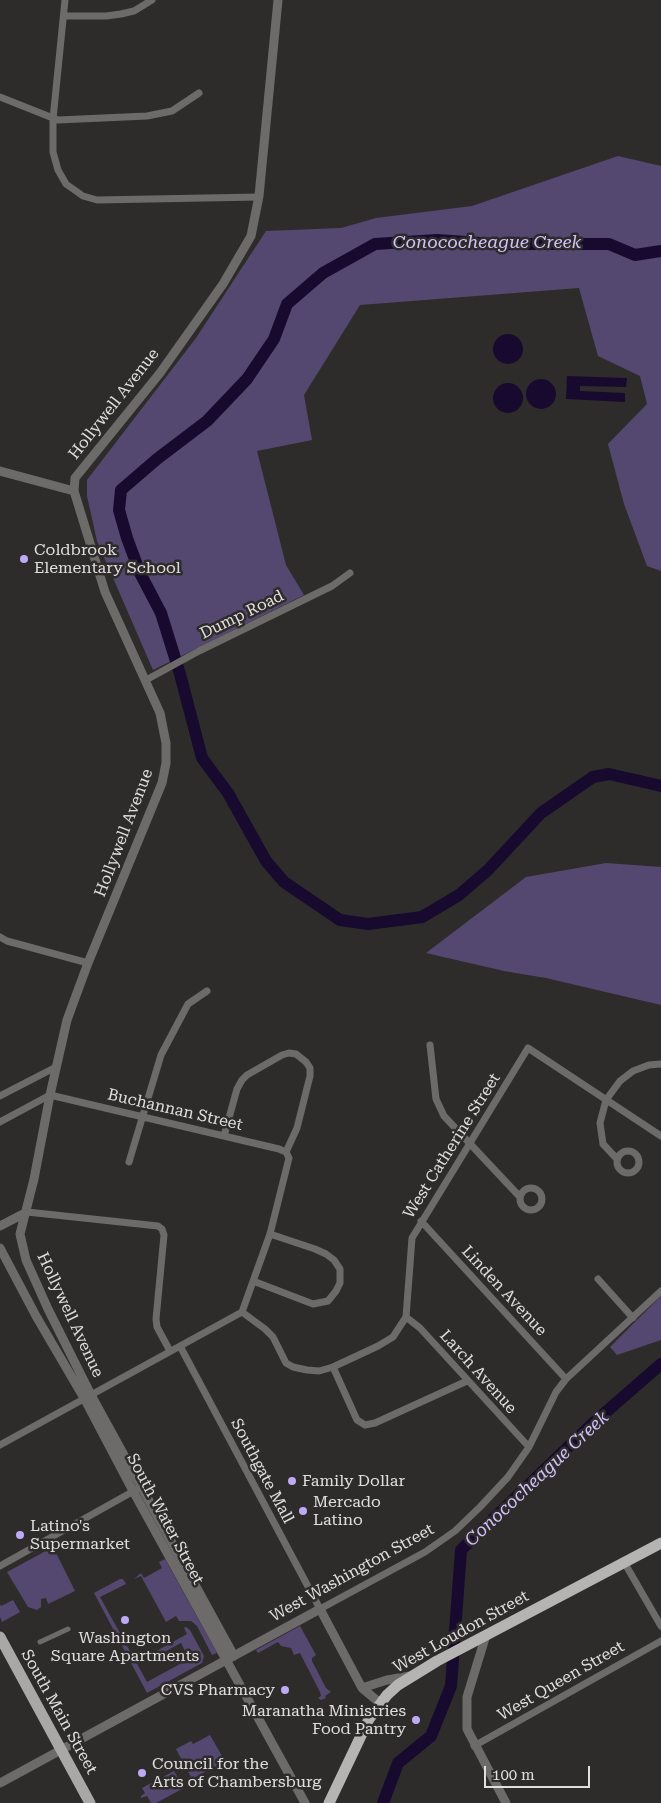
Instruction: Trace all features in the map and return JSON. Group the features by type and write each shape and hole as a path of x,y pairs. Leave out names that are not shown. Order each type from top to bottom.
{"highway":[{"name":"West Loudon Street","path":"329,1803 365,1726 387,1695 412,1676 437,1661 661,1543"}],"main road":[{"name":"South Main Street","path":"0,1638 90,1803"}],"street":[{"path":"66,0 54,119 53,152 58,170 66,184 83,196 97,200 259,198"},
{"path":"64,16 121,14 134,11 152,0"},
{"name":"Hollywell Avenue","path":"88,1396 40,1294 26,1260 20,1234 27,1212 50,1095 68,1020 88,963 162,783 166,743 160,713 105,592 74,491 75,478 160,373 240,257 251,236 259,198 278,0"},
{"path":"0,97 54,119 147,116 172,111 199,93"},
{"path":"0,472 74,491"},
{"name":"Dump Road","path":"146,680 199,651 332,586 350,573"},
{"path":"0,937 7,941 88,963"},
{"path":"129,1162 161,1055 172,1031 188,1004 207,991"},
{"path":"430,1045 436,1099 444,1116 520,1197"},
{"name":"West Catherine Street","path":"242,1312 273,1337 286,1363 293,1367 313,1370 333,1367 378,1346 393,1337 406,1317 412,1238 528,1048 606,1100"},
{"path":"0,1446 242,1312 270,1234 288,1155 310,1076 310,1068 306,1062 296,1054 289,1053 247,1075 237,1089 224,1136"},
{"path":"617,1159 603,1144 600,1124 606,1100 620,1080 633,1070 649,1065 661,1064"},
{"path":"0,1096 56,1067"},
{"path":"0,1122 50,1095"},
{"name":"Buchannan Street","path":"50,1095 279,1148 288,1155"},
{"path":"606,1100 661,1136"},
{"path":"0,1226 27,1212 158,1226 164,1235 156,1319 157,1327 170,1351"},
{"name":"Linden Avenue","path":"421,1221 566,1379"},
{"path":"253,1281 313,1304 328,1301 340,1283 340,1269 334,1260 326,1254 270,1234"},
{"name":"South Water Street","path":"0,1248 36,1316 88,1396 141,1487 305,1803"},
{"path":"598,1279 633,1318"},
{"name":"West Washington Street","path":"0,1783 230,1659 448,1537 508,1477 529,1447 556,1392 566,1379 661,1291"},
{"name":"Larch Avenue","path":"406,1317 420,1328 529,1447"},
{"name":"Southgate Mall","path":"180,1346 320,1609"},
{"path":"333,1367 357,1420 365,1425 375,1424 467,1381"},
{"name":"South Water Street","path":"88,1396 133,1491 230,1659"},
{"path":"0,1566 141,1487"},
{"path":"624,1562 661,1626"},
{"path":"320,1609 362,1688 380,1703"},
{"path":"40,1642 68,1629"},
{"path":"486,1635 468,1697 467,1729 474,1746 506,1803"},
{"name":"West Queen Street","path":"474,1746 661,1641"},
{"path":"362,1688 388,1680 412,1676"}],"shaded area":[{"path":"618,156 661,166 661,571 647,566 624,504 608,444 647,404 640,376 598,356 579,288 360,305 304,395 312,440 257,451 286,565 304,595 153,670 97,541 87,496 87,480 196,338 266,231 341,228 376,218 472,206"},
{"path":"508,334 519,338 523,349 519,360 508,364 497,360 493,349 497,338"},
{"path":"567,376 627,378 626,387 580,386 580,391 625,393 625,402 566,399"},
{"path":"541,379 552,383 556,394 552,405 541,409 530,405 526,394 530,383"},
{"path":"508,383 519,387 523,398 519,409 508,413 497,409 493,398 497,387"},
{"path":"606,863 661,867 661,1005 546,978 504,971 426,953 526,877"},
{"path":"661,1296 661,1340 617,1355 610,1347"},
{"path":"53,1547 75,1591 48,1604 46,1598 41,1599 41,1607 37,1610 28,1607 7,1572"},
{"path":"165,1559 217,1653 212,1655 197,1626 191,1621 179,1621 176,1616 166,1622 141,1576 134,1579 141,1573 144,1578 162,1568 159,1562"},
{"path":"123,1579 126,1584 100,1597 147,1682 189,1659 181,1643 157,1656 155,1652 187,1634 184,1628 186,1627 190,1630 204,1656 202,1663 147,1693 94,1593"},
{"path":"13,1600 20,1612 2,1622 0,1604 1,1606"},
{"path":"300,1626 316,1655 312,1658 312,1661 326,1688 331,1692 325,1696 326,1698 321,1700 318,1698 321,1696 320,1692 300,1653 294,1655 291,1648 281,1646 278,1642 258,1653 256,1650"},
{"path":"210,1735 225,1761 192,1779 176,1749 191,1741 193,1744"},
{"path":"174,1771 184,1788 156,1803 151,1803 147,1796 141,1798 145,1793 142,1788"}],"waterway":[{"name":"Conococheague Creek","path":"661,251 635,255 609,244 494,244 437,240 375,244 323,273 287,304 274,339 247,379 207,421 157,459 121,490 119,510 140,573 161,613 180,674 202,758 228,793 266,861 284,882 340,920 368,924 422,917 459,895 488,870 541,813 593,777 609,774 661,786"},
{"name":"Conococheague Creek","path":"383,1803 398,1763 431,1736 451,1686 461,1550 591,1425 661,1364"}],"place":[{"name":"Coldbrook Elementary School","path":"24,559"},
{"name":"Family Dollar","path":"292,1481"},
{"name":"Mercado Latino","path":"303,1511"},
{"name":"Latino's Supermarket","path":"20,1535"},
{"name":"Washington Square Apartments","path":"125,1620"},
{"name":"CVS Pharmacy","path":"285,1690"},
{"name":"Maranatha Ministries Food Pantry","path":"416,1720"},
{"name":"Council for the Arts of Chambersburg","path":"142,1773"}]}
